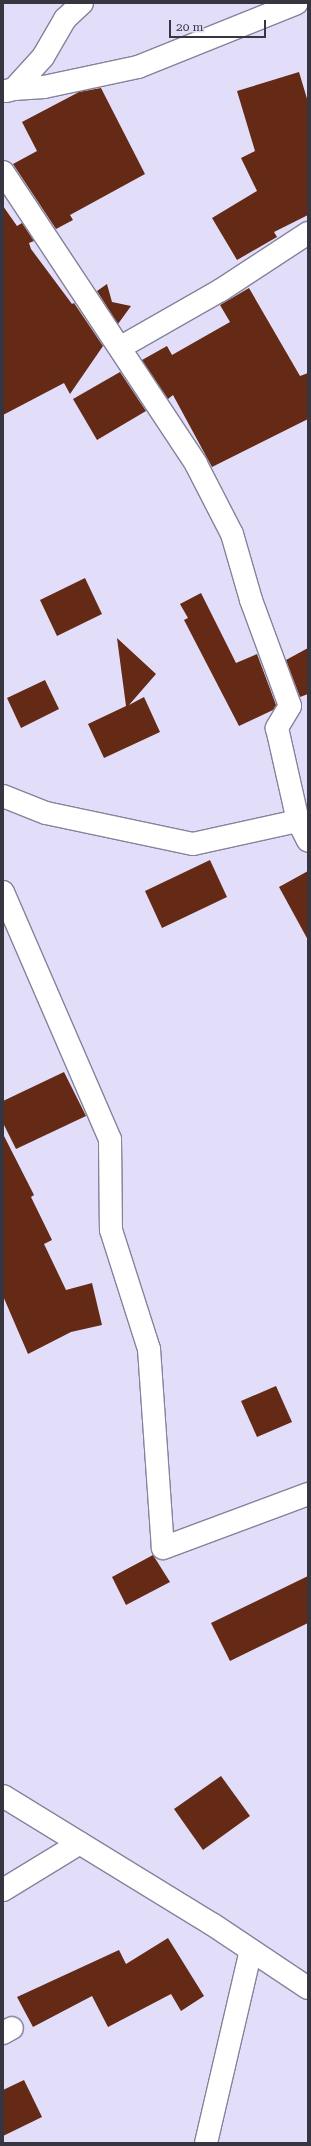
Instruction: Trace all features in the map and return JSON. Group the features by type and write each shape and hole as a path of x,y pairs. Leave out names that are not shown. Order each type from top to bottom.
{"street":[{"path":"8,90 43,57 65,19 82,3"},
{"path":"8,90 44,88 138,67 297,3"},
{"path":"3,172 121,347 196,464 232,534 251,600 290,706 278,728 298,821 308,841"},
{"path":"121,347 220,290 308,233"},
{"path":"3,796 46,813 194,844 298,821"},
{"path":"3,892 110,1139 111,1230 149,1349 164,1548 308,1494"},
{"path":"3,1796 251,1950 308,1988"},
{"path":"3,1890 80,1843"},
{"path":"206,2143 251,1950"}],"building":[{"path":"299,72 308,102 308,215 274,232 277,237 237,260 212,218 257,191 241,158 255,151 237,91"},
{"path":"101,88 145,174 70,215 73,220 56,229 13,164 37,151 22,122 79,92"},
{"path":"3,206 17,226 22,223 34,241 29,243 31,249 72,304 74,303 103,346 70,394 64,383 3,415"},
{"path":"107,284 112,302 131,306 118,324 97,291"},
{"path":"249,288 300,376 308,373 308,419 212,467 173,395 168,399 142,360 167,346 172,355 230,322 220,305"},
{"path":"120,372 146,411 97,440 73,399"},
{"path":"85,578 102,614 57,636 40,600"},
{"path":"201,593 236,663 257,654 276,705 273,710 239,726 184,620 188,618 180,604"},
{"path":"117,638 156,674 129,705 144,697 160,732 104,758 88,724 126,706"},
{"path":"308,648 308,694 300,697 286,660"},
{"path":"45,680 59,709 21,728 7,698"},
{"path":"210,860 227,897 162,928 145,891"},
{"path":"308,871 308,940 279,887"},
{"path":"64,1072 86,1116 16,1149 3,1123 3,1101"},
{"path":"3,1134 34,1195 31,1197 52,1240 44,1244 66,1290 92,1283 102,1325 71,1332 28,1354 3,1296"},
{"path":"276,1386 292,1422 257,1437 241,1401"},
{"path":"153,1555 170,1582 126,1605 112,1577"},
{"path":"308,1576 308,1623 230,1661 211,1623"},
{"path":"221,1776 250,1816 203,1850 174,1809"},
{"path":"168,1938 204,1996 181,2011 171,1994 108,2027 92,1996 33,2027 17,1997 119,1950 126,1964"},
{"path":"24,2080 42,2117 3,2136 3,2090"}]}
